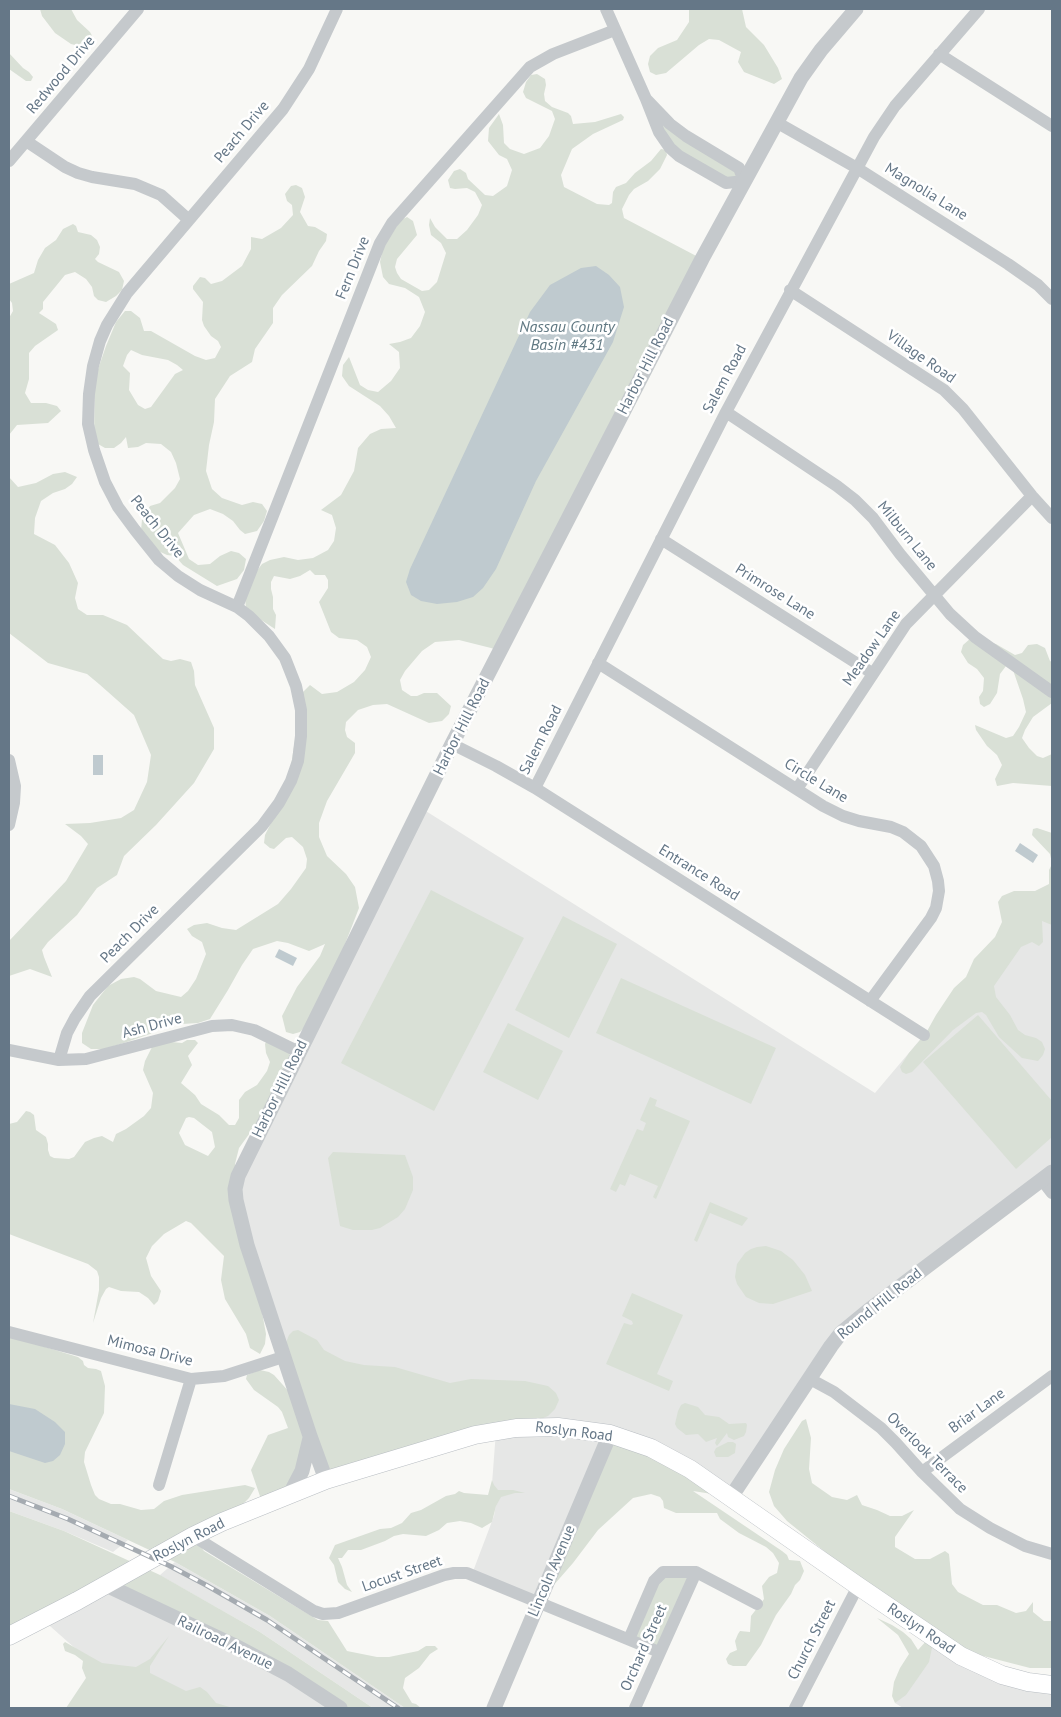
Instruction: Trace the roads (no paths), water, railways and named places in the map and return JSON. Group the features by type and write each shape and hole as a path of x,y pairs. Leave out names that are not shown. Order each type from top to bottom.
{"main road":[{"name":"Roslyn Road","path":"9,1636 77,1601 193,1536 222,1522 326,1480 484,1433 522,1428 558,1427 610,1434 651,1448 690,1469 961,1656 1006,1676 1028,1682 1052,1685"}],"street":[{"name":"Redwood Drive","path":"9,161 138,9"},
{"name":"Peach Drive","path":"59,1060 67,1033 74,1018 90,996 262,826 279,803 291,781 298,761 302,736 301,710 296,686 275,642 237,607 200,590 178,576 159,560 135,530 118,507 105,482 94,450 88,424 89,394 93,366 107,324 127,293 282,109 309,69 337,9"},
{"path":"606,9 659,132 670,148 679,156 726,183 744,181 738,168 686,136 670,124 646,99"},
{"name":"Harbor Hill Road","path":"326,1480 283,1357 247,1245 238,1212 235,1189 238,1176 452,744 673,314 805,71 856,9"},
{"name":"Salem Road","path":"535,788 726,412 857,168 889,113 980,9"},
{"name":"Fern Drive","path":"237,607 380,243 392,223 530,67 553,54 615,30"},
{"path":"940,54 1052,126"},
{"name":"Magnolia Lane","path":"776,122 857,168 1008,264 1038,285 1052,298"},
{"path":"26,141 65,167 78,173 92,178 135,184 161,195 188,220"},
{"name":"Village Road","path":"790,290 944,390 963,409 1032,496 1052,518"},
{"name":"Milburn Lane","path":"726,412 837,486 854,500 873,518 946,610 975,637 1052,692"},
{"name":"Meadow Lane","path":"797,790 899,633 934,594 1032,496"},
{"name":"Primrose Lane","path":"661,539 872,673"},
{"name":"Circle Lane","path":"598,662 823,806 843,816 903,832 922,846 934,866 939,891 934,913 870,1001"},
{"name":"Entrance Road","path":"452,744 535,788 924,1036"},
{"path":"9,760 15,786 14,803 9,825"},
{"name":"Ash Drive","path":"9,1050 59,1060 98,1058 212,1026 232,1025 254,1030 299,1052"},
{"path":"1047,1176 1052,1193"},
{"name":"Round Hill Road","path":"731,1497 831,1346 851,1324 1047,1176"},
{"name":"Mimosa Drive","path":"9,1332 191,1379 224,1376 283,1357"},
{"name":"Briar Lane","path":"922,1472 1052,1376"},
{"path":"159,1485 191,1379"},
{"name":"Overlook Terrace","path":"810,1379 834,1392 881,1428 954,1504 990,1528 1025,1546 1052,1554"},
{"name":"Lincoln Avenue","path":"494,1708 610,1434"},
{"path":"290,1494 302,1471 310,1436"},
{"name":"Locust Street","path":"193,1536 314,1611 323,1614 338,1613 444,1575 461,1572 484,1579 659,1652"},
{"path":"629,1639 654,1581 663,1572 696,1572 757,1604"},
{"name":"Orchard Street","path":"635,1708 696,1572"},
{"name":"Railroad Avenue","path":"106,1585 288,1674 340,1708"},
{"name":"Church Street","path":"795,1708 858,1586"},
{"path":"77,1601 101,1596 136,1600"}],"water":[{"name":"Nassau County Basin #431","path":"596,266 609,275 620,287 624,307 613,342 536,481 496,569 483,588 473,597 457,602 437,604 421,601 411,595 406,582 410,569 530,312 550,285 581,268"},
{"path":"93,755 103,755 103,775 93,775"},
{"path":"1020,843 1038,855 1033,863 1015,851"},
{"path":"279,949 297,958 293,966 275,957"},
{"path":"9,1404 35,1409 55,1422 65,1432 65,1444 60,1455 53,1461 45,1463 9,1451"}],"railway":[{"path":"9,1496 68,1519 170,1566 206,1585 267,1620 398,1708"}]}
